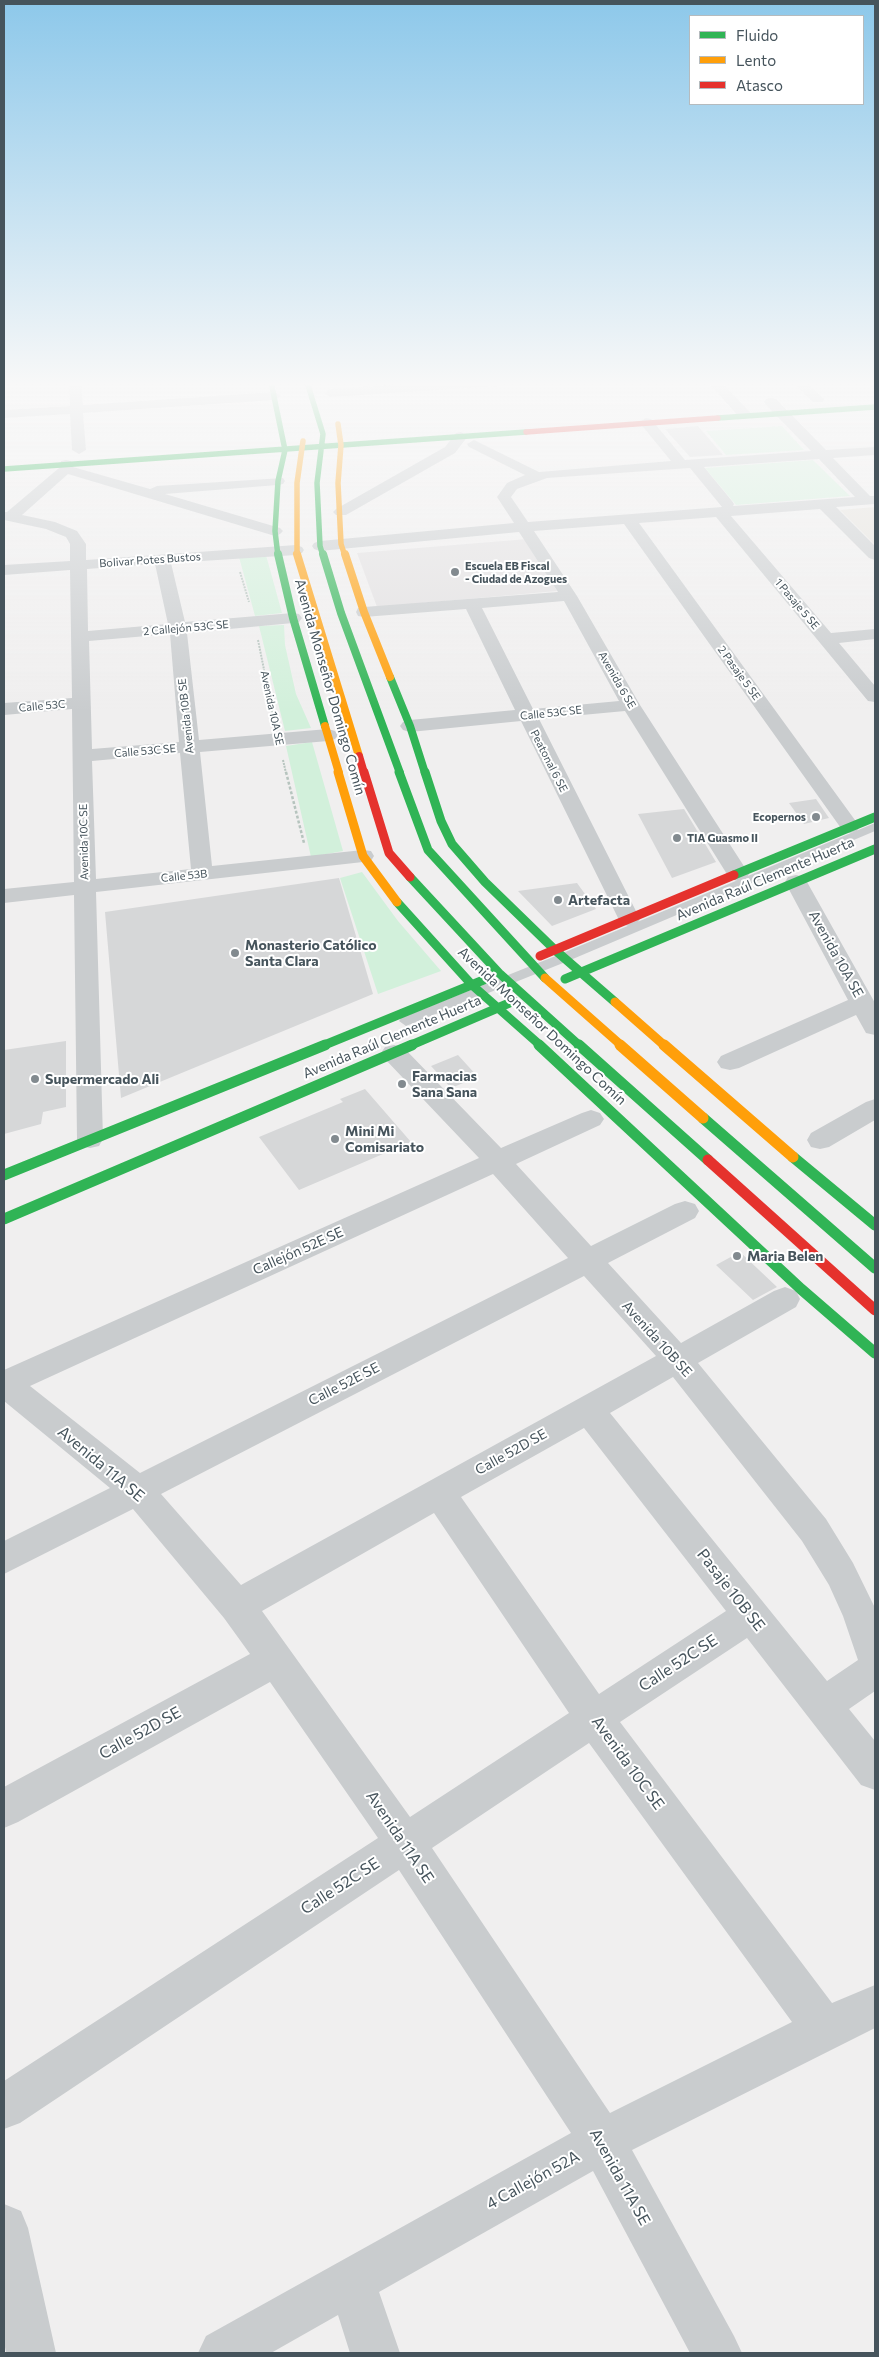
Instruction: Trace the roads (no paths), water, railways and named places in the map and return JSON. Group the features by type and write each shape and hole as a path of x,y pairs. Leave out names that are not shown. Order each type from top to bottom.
{"main road":[{"name":"Avenida Monseñor Domingo Comín","path":"277,492 275,532 277,552 293,618 363,856 400,906 476,988 801,1289 875,1353"},
{"name":"Avenida Monseñor Domingo Comín","path":"297,492 296,550 298,560 389,853 427,897 502,977 875,1310"},
{"path":"317,492 320,546 341,613 428,850 532,965 552,984 834,1221 875,1268"},
{"path":"339,492 341,544 364,612 410,726 441,821 452,844 485,882 580,973 788,1154 875,1225"},
{"path":"338,769 362,767"},
{"name":"Avenida Raúl Clemente Huerta","path":"559,954 629,919 875,817"},
{"name":"Avenida Raúl Clemente Huerta","path":"4,1219 552,984 875,849"},
{"name":"Avenida Raúl Clemente Huerta","path":"4,1175 90,1139 476,988"},
{"path":"834,1221 858,1210"}],"street":[{"path":"8,516 35,492"},
{"path":"143,492 275,532"},
{"path":"341,512 376,492"},
{"name":"Avenida 6 SE","path":"507,492 504,496 569,596 631,704 738,874"},
{"name":"1 Pasaje 5 SE","path":"710,492 875,697"},
{"path":"320,546 628,519 723,508 871,500"},
{"path":"824,504 875,555"},
{"path":"8,516 50,525 72,534 78,555"},
{"name":"2 Pasaje 5 SE","path":"628,519 850,827"},
{"name":"Bolivar Potes Bustos","path":"4,570 78,555 162,559 296,550"},
{"name":"Avenida 10C SE","path":"78,555 90,1139"},
{"name":"Avenida 10B SE","path":"162,559 178,629 202,874"},
{"path":"364,612 569,596"},
{"name":"Peatonal 6 SE","path":"471,603 629,919"},
{"name":"2 Callejón 53C SE","path":"79,637 293,618"},
{"path":"826,638 875,634"},
{"name":"Calle 53C","path":"4,709 81,703"},
{"name":"Calle 53C SE","path":"410,726 631,704"},
{"name":"Calle 53C SE","path":"82,756 328,735"},
{"name":"Calle 53B","path":"4,896 363,856"},
{"name":"Avenida 10A SE","path":"796,882 875,1027"},
{"path":"730,1062 863,1003"},
{"name":"Avenida 10B SE","path":"394,1053 497,1161 677,1359 814,1530 841,1574 860,1614 875,1657"},
{"path":"820,1140 875,1108"},
{"name":"Callejón 52E SE","path":"4,1384 591,1119"},
{"name":"Calle 52E SE","path":"4,1558 684,1211"},
{"name":"Calle 52D SE","path":"236,1606 785,1299"},
{"name":"Avenida 11A SE","path":"4,1384 137,1490 236,1606 276,1659 406,1843 602,2141 717,2353"},
{"name":"Pasaje 10B SE","path":"588,1409 875,1771"},
{"name":"Avenida 10C SE","path":"439,1493 594,1718 824,2029"},
{"name":"Calle 52C SE","path":"4,2107 751,1615"},
{"name":"Calle 52D SE","path":"4,1808 276,1659"},
{"path":"822,1705 875,1670"},
{"name":"4 Callejón 52A","path":"223,2353 602,2141 824,2029 875,2006"},
{"path":"4,2228 20,2335"},
{"path":"351,2282 375,2353"}],"lane":[{"path":"4,1183 502,977 875,827"}],"place":[{"name":"Escuela EB Fiscal - Ciudad de Azogues","path":"455,572"},
{"name":"Ecopernos","path":"816,817"},
{"name":"TIA Guasmo II","path":"677,838"},
{"name":"Artefacta","path":"558,900"},
{"name":"Monasterio Católico Santa Clara","path":"235,953"},
{"name":"Supermercado Ali","path":"35,1079"},
{"name":"Farmacias Sana Sana","path":"402,1084"},
{"name":"Mini Mi Comisariato","path":"335,1139"},
{"name":"Maria Belen","path":"737,1256"}]}
